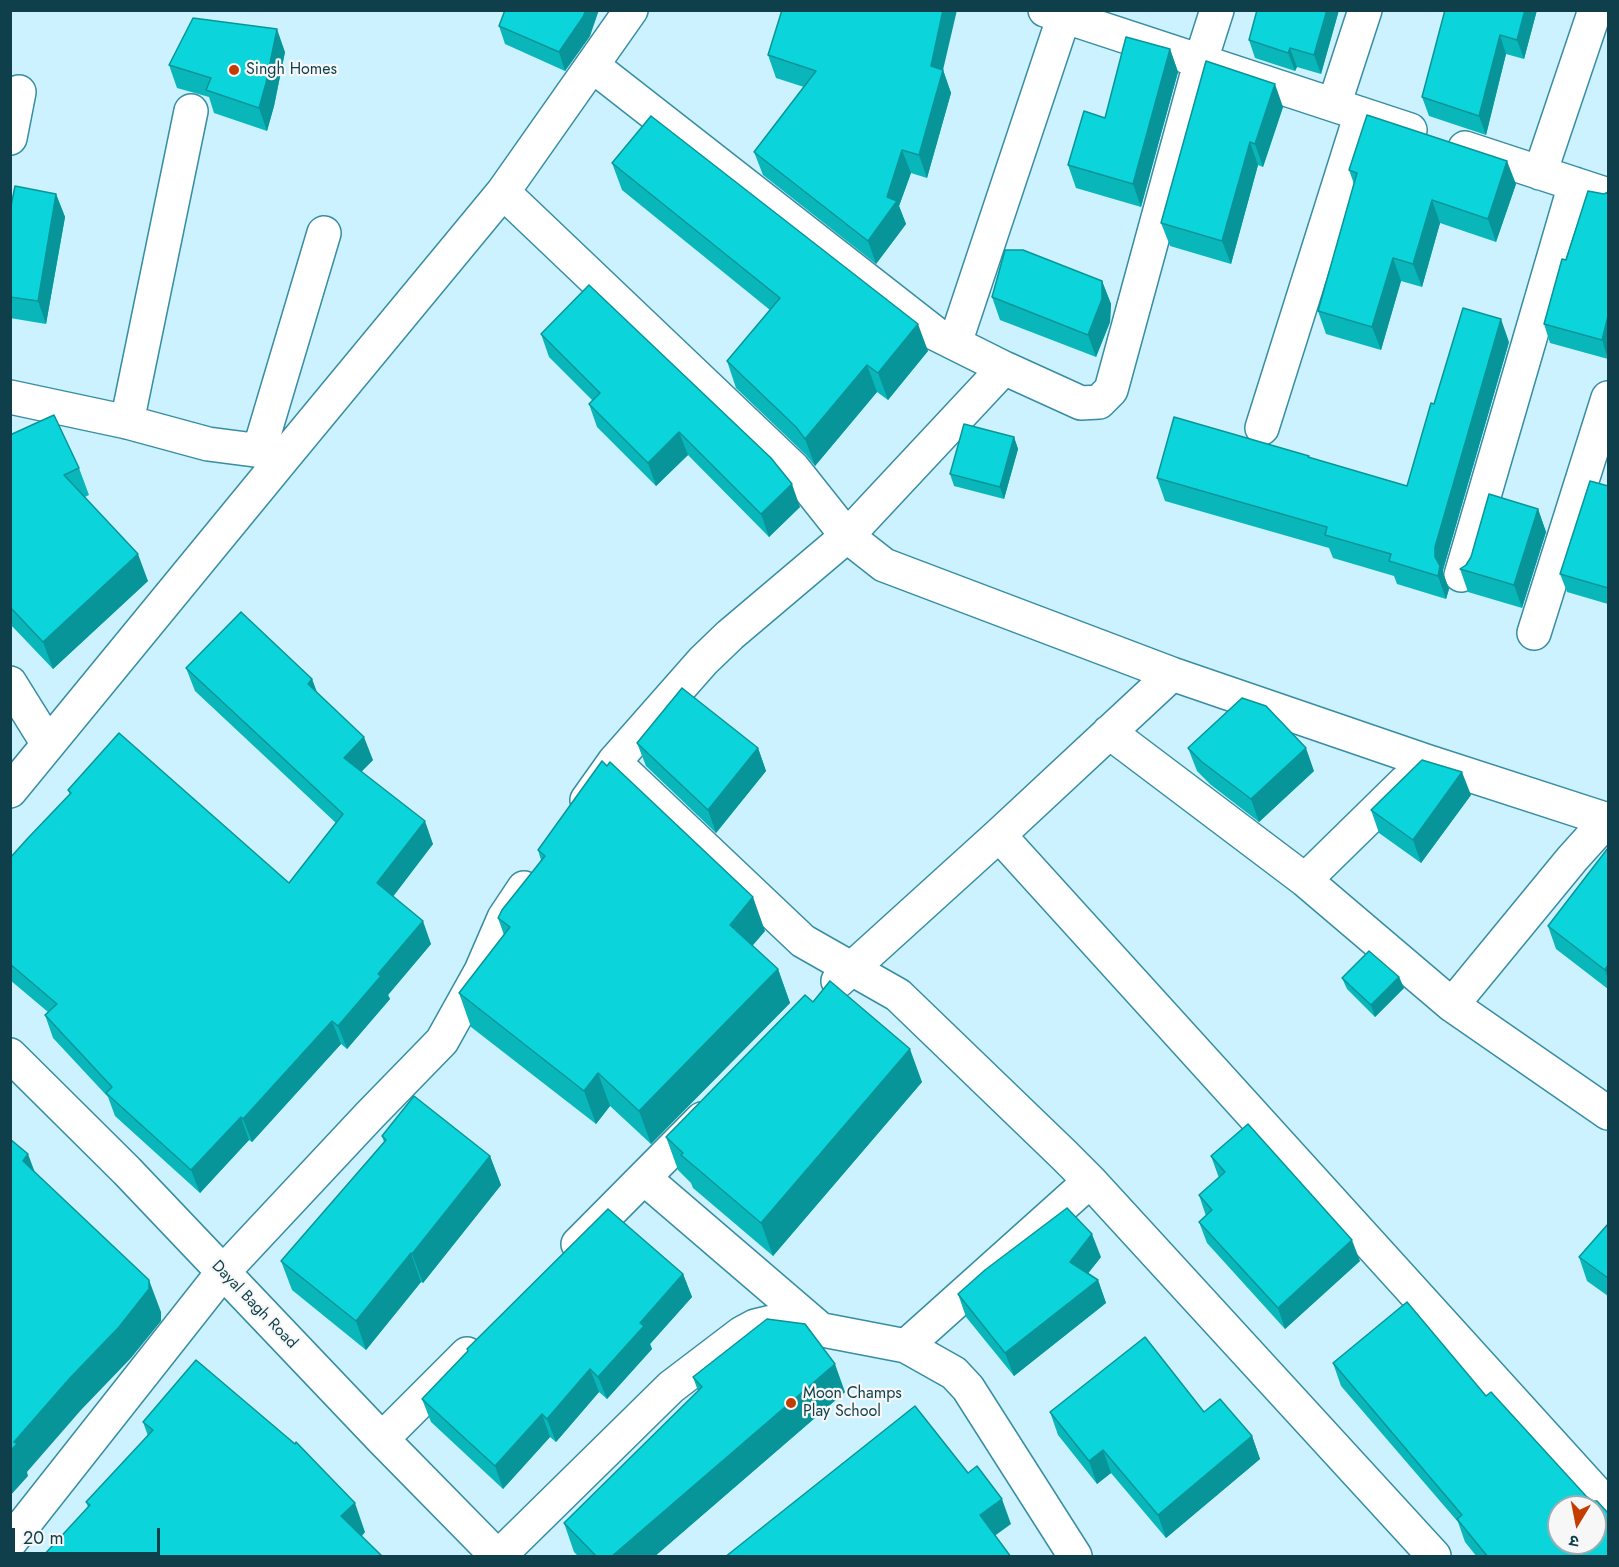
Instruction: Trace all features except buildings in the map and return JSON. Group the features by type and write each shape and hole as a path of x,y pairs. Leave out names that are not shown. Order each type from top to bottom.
{"street":[{"path":"10,790 271,454 503,192 631,10"},
{"path":"593,66 936,334 1082,403 1100,402 1111,390 1201,60 1217,10"},
{"path":"1262,428 1348,109 1365,10"},
{"path":"1540,173 1595,10"},
{"path":"955,343 1058,13 1608,195"},
{"path":"10,138 19,92"},
{"path":"127,422 191,111"},
{"path":"1461,575 1575,184"},
{"path":"503,192 793,468 847,536 884,565 1172,674 1426,761 1608,819 1452,1005"},
{"path":"271,454 324,233"},
{"path":"572,821 614,762 703,661 730,634 847,536 1004,368"},
{"path":"10,397 127,422 208,444 271,454"},
{"path":"1534,633 1608,398"},
{"path":"818,1001 851,968 999,835 1172,674"},
{"path":"10,683 48,744"},
{"path":"1109,732 1305,880 1452,1005 1608,1113"},
{"path":"1305,880 1426,761"},
{"path":"614,762 803,940 898,995 1090,1181 1434,1557"},
{"path":"999,835 1608,1506"},
{"path":"10,1542 223,1272 442,1041 481,971 504,918 542,862"},
{"name":"Dayal Bagh Road","path":"10,1055 127,1171 382,1439 498,1557"},
{"path":"559,1262 718,1102"},
{"path":"644,1178 821,1330"},
{"path":"906,1346 1090,1181"},
{"path":"498,1557 671,1387 742,1333 755,1326 776,1321 906,1346 954,1373 968,1388 1075,1557"},
{"path":"382,1439 492,1330"}],"place":[{"name":"Singh Homes","path":"234,70"},
{"name":"Moon Champs Play School","path":"791,1403"}]}
